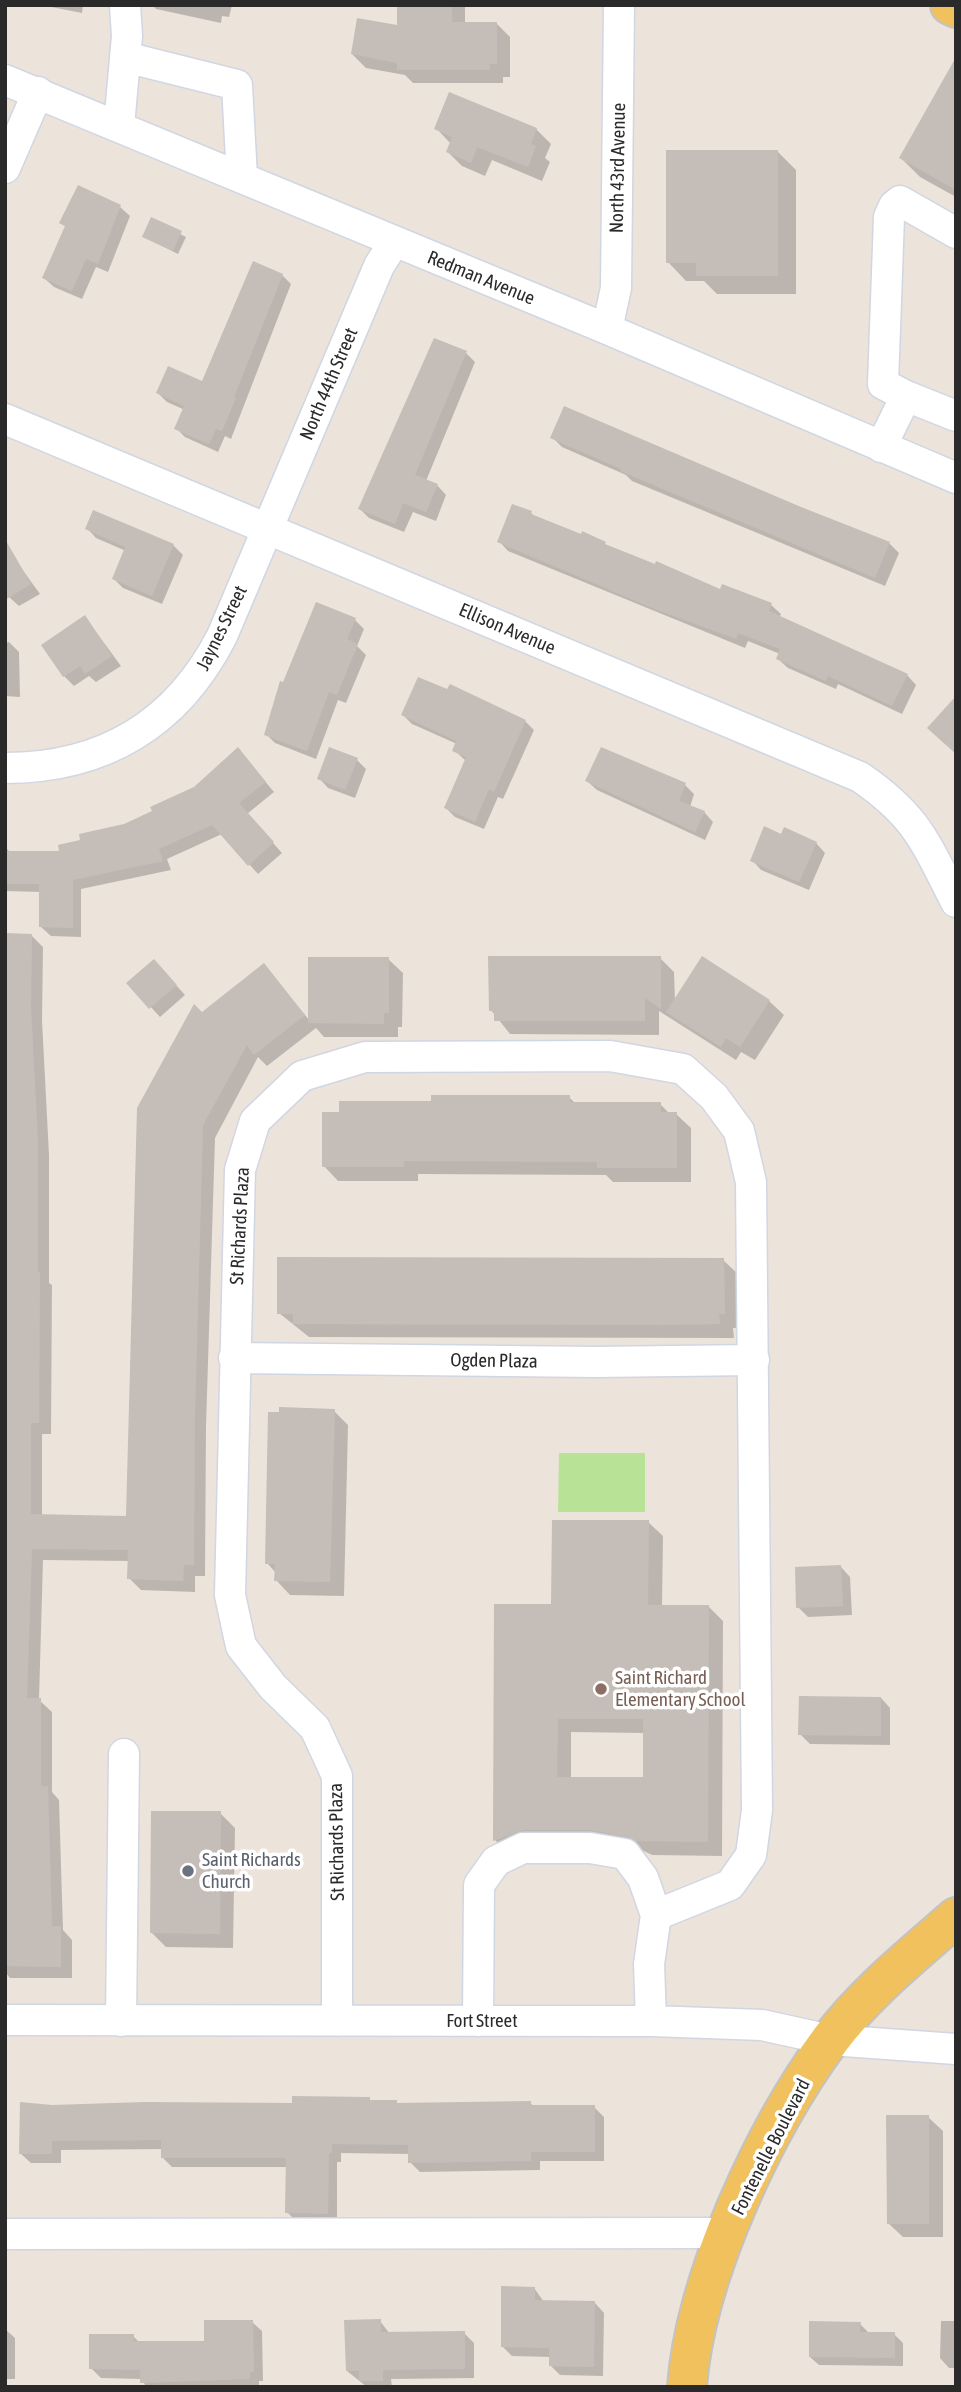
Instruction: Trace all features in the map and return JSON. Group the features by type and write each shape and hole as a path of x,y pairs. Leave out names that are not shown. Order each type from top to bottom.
{"main road":[{"path":"950,5 956,8"},
{"name":"Fontenelle Boulevard","path":"687,2387 692,2352 708,2287 727,2233 787,2108 830,2040 895,1971 956,1917"}],"street":[{"path":"118,126 125,57 125,5"},
{"name":"North 43rd Avenue","path":"607,329 617,288 619,5"},
{"path":"125,57 237,85 242,178"},
{"name":"Redman Avenue","path":"5,80 607,329 956,478"},
{"path":"5,167 38,92"},
{"path":"956,233 900,201 894,206 889,217 883,384 956,416"},
{"name":"North 44th Street","path":"268,529 379,266 394,242"},
{"path":"881,447 906,396"},
{"name":"Ellison Avenue","path":"5,419 860,777 894,800 919,829 956,902"},
{"name":"Jaynes Street","path":"5,768 80,759 127,740 160,718 208,664 268,529"},
{"name":"St Richards Plaza","path":"337,2021 337,1776 315,1728 273,1687 242,1646 230,1595 240,1170 255,1121 302,1076 365,1057 610,1056 683,1069 714,1097 739,1131 751,1182 757,1811 751,1855 730,1885 656,1915"},
{"name":"Ogden Plaza","path":"234,1358 596,1362 754,1360"},
{"path":"121,2021 124,1754"},
{"path":"478,2021 479,1885 496,1861 523,1847 590,1848 625,1854 643,1878 656,1915 649,1964 651,2021"},
{"name":"Fort Street","path":"5,2020 651,2021 762,2025 830,2040 956,2049"},
{"path":"5,2234 727,2233"}],"green space":[{"path":"559,1453 645,1453 645,1512 558,1512"}],"building":[{"path":"397,5 452,5 452,22 497,22 497,64 490,64 490,70 397,70 397,63 351,54 357,18 397,25"},
{"path":"956,57 956,190 899,158"},
{"path":"449,92 537,128 531,144 536,146 528,167 477,147 471,163 446,152 452,137 434,129"},
{"path":"666,150 778,150 778,276 696,276 696,263 666,263"},
{"path":"78,185 121,205 98,264 86,259 72,291 42,278 65,226 59,223"},
{"path":"151,217 182,231 173,251 142,237"},
{"path":"253,261 283,274 222,431 216,429 209,444 174,429 184,406 156,393 168,366 202,381"},
{"path":"434,338 467,351 415,475 438,484 426,512 403,503 395,524 358,509"},
{"path":"564,406 890,542 875,578 620,471 621,469 550,438"},
{"path":"512,504 720,589 722,584 772,603 769,611 908,674 892,706 828,676 826,681 776,659 780,649 738,633 736,639 652,608 497,542"},
{"path":"93,510 174,544 152,596 112,579 125,547 85,529"},
{"path":"5,539 31,584 5,600"},
{"path":"316,602 356,618 347,639 358,644 337,695 329,692 307,751 264,735 280,681 283,682"},
{"path":"85,615 112,656 85,674 80,666 63,677 41,645"},
{"path":"418,677 447,689 450,684 526,720 494,792 489,789 475,822 444,808 466,757 452,751 456,741 401,715"},
{"path":"956,696 956,754 927,728"},
{"path":"238,747 266,782 239,803 274,842 248,866 212,825 159,849 163,861 73,880 73,928 39,927 39,884 5,884 5,851 59,851 58,845 80,840 79,834 124,824 152,811 150,807 194,787"},
{"path":"329,747 358,758 345,790 317,779"},
{"path":"601,747 686,783 679,801 705,811 695,832 585,781"},
{"path":"764,826 781,834 784,827 817,842 799,882 750,861"},
{"path":"5,933 32,934 31,1007 38,1142 40,1272 39,1423 31,1423 31,1514 126,1516 137,1108 194,1004 202,1012 264,963 305,1015 254,1055 247,1045 203,1125 194,1565 184,1565 183,1581 127,1579 128,1550 32,1549 27,1698 41,1698 41,1786 48,1786 52,1926 61,1926 61,1967 5,1966"},
{"path":"488,956 661,956 661,1009 645,998 645,1021 494,1021 494,1011 489,1011"},
{"path":"702,956 770,1000 740,1047 726,1038 721,1047 666,1012"},
{"path":"308,957 389,957 389,1013 384,1013 384,1024 308,1023"},
{"path":"154,959 177,985 149,1009 126,983"},
{"path":"431,1095 570,1095 570,1102 661,1102 661,1112 677,1112 677,1168 597,1168 597,1162 404,1161 404,1167 322,1167 322,1112 339,1112 339,1101 431,1101"},
{"path":"277,1257 724,1258 725,1314 719,1314 720,1324 293,1324 293,1314 277,1314"},
{"path":"279,1407 335,1409 330,1582 274,1581 275,1564 265,1564 268,1412 279,1412"},
{"path":"552,1520 649,1520 648,1605 709,1605 708,1842 636,1841 590,1830 523,1830 493,1841 494,1604 551,1604","holes":["558,1719 643,1719 643,1777 557,1777"]},
{"path":"841,1565 843,1606 796,1608 795,1567"},
{"path":"799,1696 881,1697 881,1736 798,1735"},
{"path":"151,1811 221,1811 220,1934 150,1933"},
{"path":"292,2096 370,2097 370,2100 397,2100 397,2103 531,2101 531,2105 595,2105 595,2152 531,2152 531,2161 408,2163 408,2145 332,2144 332,2153 329,2153 328,2214 285,2213 286,2158 161,2158 161,2140 52,2141 52,2154 19,2154 20,2102 52,2105 145,2102 292,2103"},
{"path":"886,2115 929,2115 929,2224 887,2224"},
{"path":"501,2286 535,2287 535,2300 595,2301 594,2367 549,2366 549,2348 501,2347"},
{"path":"381,2319 381,2332 465,2331 465,2369 383,2370 383,2381 359,2381 359,2371 346,2371 344,2320"},
{"path":"204,2320 253,2320 254,2372 250,2372 250,2379 140,2383 140,2370 89,2369 89,2334 134,2334 134,2341 204,2341"},
{"path":"809,2321 861,2322 860,2332 895,2332 895,2358 809,2357"}],"place":[{"name":"Saint Richard Elementary School","path":"601,1689"},
{"name":"Saint Richards Church","path":"188,1871"}]}
